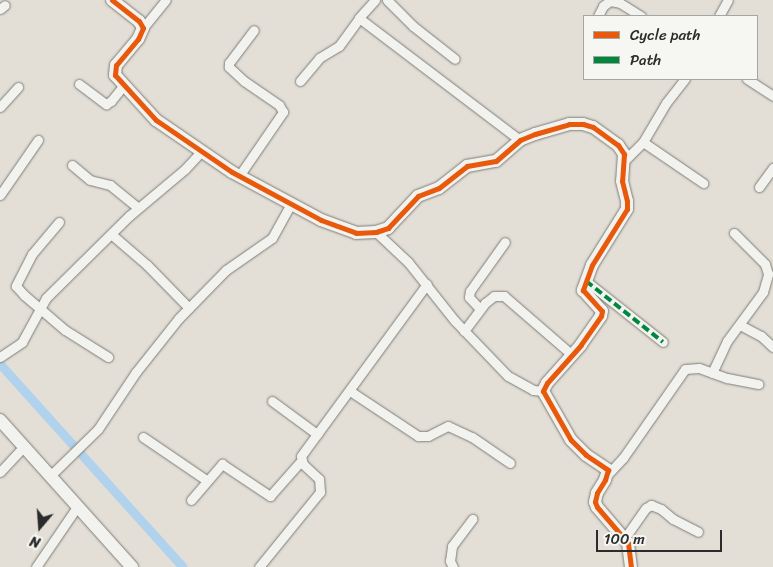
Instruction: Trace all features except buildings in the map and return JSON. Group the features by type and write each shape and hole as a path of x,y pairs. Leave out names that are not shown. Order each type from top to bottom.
{"street":[{"path":"112,0 139,22 143,28"},
{"path":"166,0 143,28 138,39 127,50 114,69 115,75 123,86 156,120 239,176 338,227 356,233 376,232 388,228 418,196 439,188 467,166 496,161 520,140 569,124 583,124 593,127 618,145 624,154 625,160 622,181 627,209 592,265 584,290 602,311 602,316 572,355 547,383 543,391"},
{"path":"300,81 319,58 339,46 375,0"},
{"path":"387,0 400,16 455,59"},
{"path":"720,15 728,0"},
{"path":"598,15 603,6 610,1 620,3 639,15"},
{"path":"360,18 520,140"},
{"path":"239,176 282,112 279,105 244,81 229,67 229,63 254,30"},
{"path":"625,160 643,142 666,103 684,80"},
{"path":"748,80 773,96"},
{"path":"79,84 106,104 111,101 123,86"},
{"path":"0,107 18,87"},
{"path":"0,195 38,140"},
{"path":"643,142 702,183"},
{"path":"0,357 22,342 46,298 138,208 185,169 201,152"},
{"path":"72,165 88,179 110,184 138,208"},
{"path":"759,187 773,168"},
{"path":"54,473 98,429 136,372 189,308 226,270 269,242 291,204"},
{"path":"59,222 32,254 16,282 18,290 75,338 108,357"},
{"path":"376,232 428,284 464,331 508,376 533,390 543,391"},
{"path":"712,373 727,341 763,292 768,268 734,233"},
{"path":"111,234 147,265 189,308"},
{"path":"480,309 469,297 470,291 505,242"},
{"path":"586,281 663,342"},
{"path":"191,500 206,480 222,464 270,496 301,461 302,456 317,434 428,284"},
{"path":"464,331 480,309 494,296 504,296 572,355"},
{"path":"740,324 761,336 773,347"},
{"path":"631,567 628,543 597,507 595,502 596,493 608,474 623,458 685,369 700,368 735,380 758,384"},
{"path":"350,391 418,436 428,436 448,426 472,437 510,463"},
{"path":"543,391 572,440 586,455 604,467 608,474"},
{"path":"272,401 317,434"},
{"path":"0,420 23,447 54,473 77,507 132,567"},
{"path":"143,437 206,480"},
{"path":"0,472 23,447"},
{"path":"264,565 322,487 319,479 301,461"},
{"path":"624,539 646,508 651,506 661,509 673,519 698,532"},
{"path":"36,567 77,507"},
{"path":"453,567 450,561 452,546 472,519"}],"waterway":[{"path":"0,364 183,567"}],"marked path":[{"path":"586,281 663,342"}],"cycle path":[{"path":"112,0 139,21 143,28 138,39 116,65 115,75 156,120 232,172 321,220 356,233 376,232 388,228 418,196 439,188 467,166 496,161 520,140 535,134 569,124 583,124 593,127 618,145 624,154 622,181 627,209 592,265 583,290 602,311 601,316 581,345 547,383 543,391 571,440 586,455 608,470 605,480 597,493 595,502 597,507 628,543 631,567"}]}
